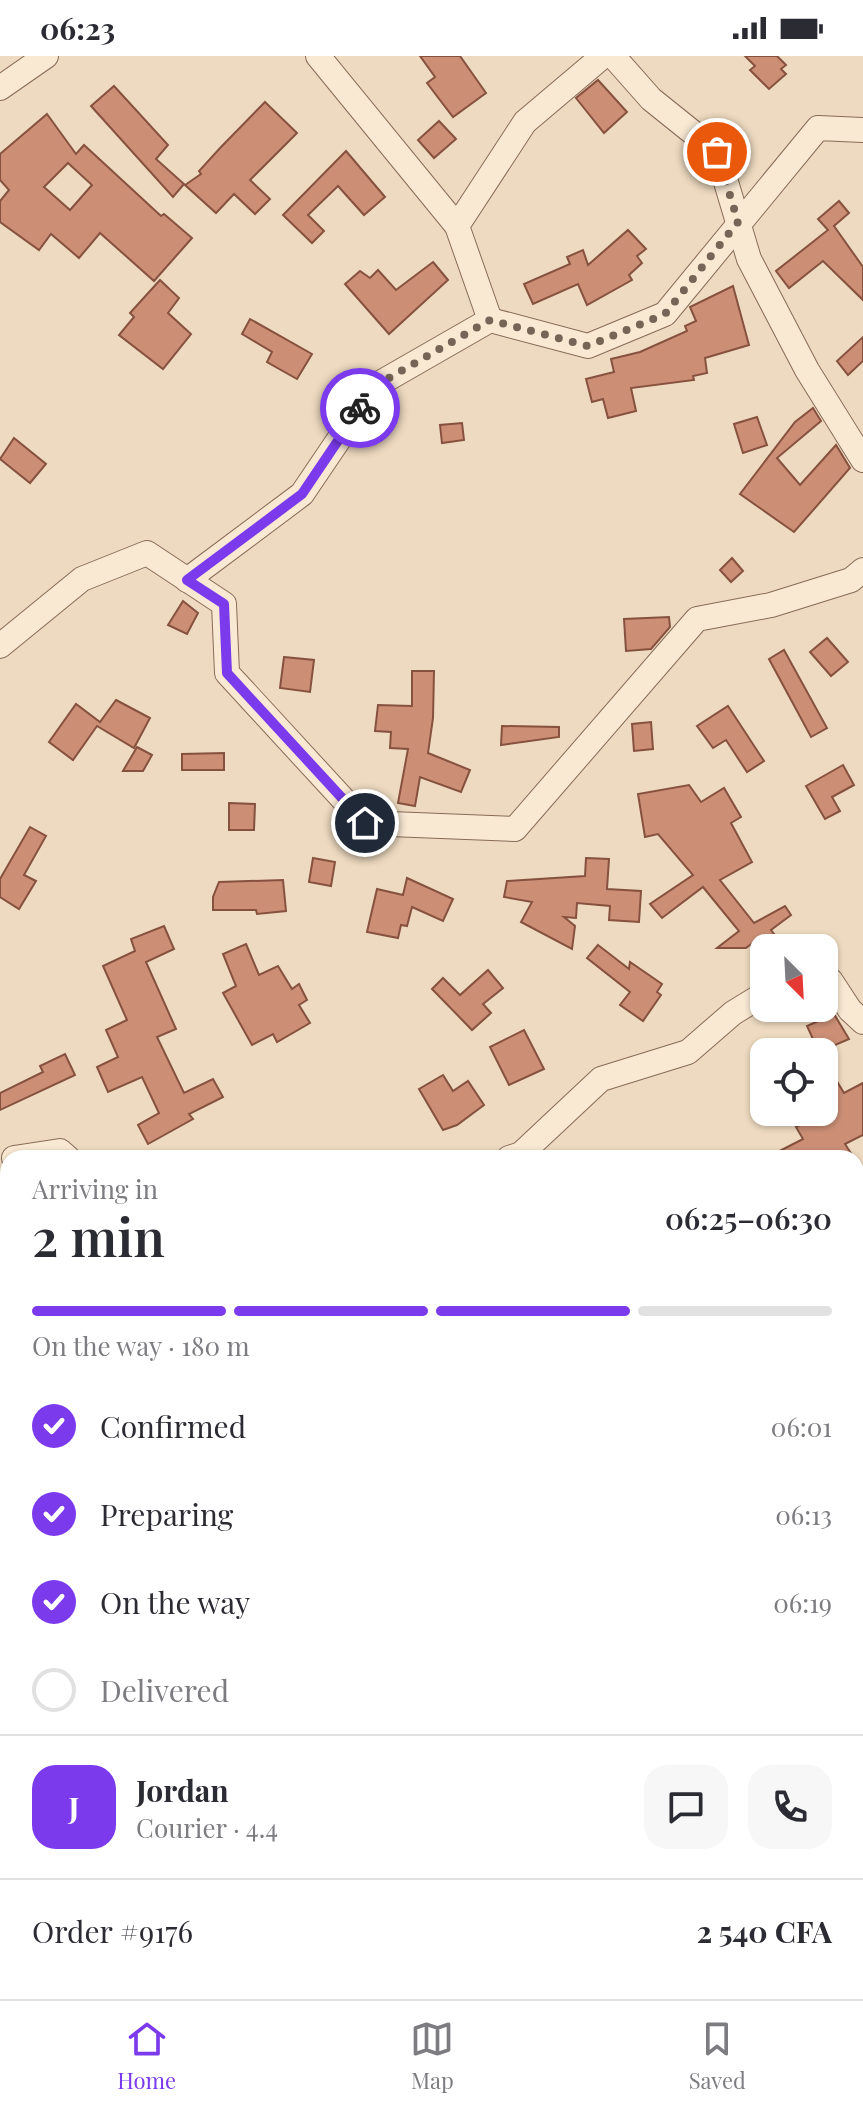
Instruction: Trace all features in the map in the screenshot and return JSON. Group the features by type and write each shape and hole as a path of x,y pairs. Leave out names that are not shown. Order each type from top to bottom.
{"street":[{"path":"0,88 46,56"},
{"path":"318,56 457,226 490,320"},
{"path":"457,226 525,122 603,56"},
{"path":"613,56 651,99 717,152 756,273 807,370 863,460"},
{"path":"187,580 302,494 375,386 490,320 588,346 665,314 818,128 863,130"},
{"path":"0,646 82,579 147,553 224,604 227,673 365,823 515,829 697,619 771,605 851,580 863,570"},
{"path":"838,992 863,1022"},
{"path":"525,1150 601,1079 688,1052 733,1013 750,1003"}],"building":[{"path":"420,56 460,56 486,93 453,117 427,83 435,77"},
{"path":"745,56 777,56 786,65 781,69 786,74 769,89 750,70 755,66"},
{"path":"598,80 627,112 604,133 576,98"},
{"path":"114,86 168,145 156,159 184,184 173,197 91,106"},
{"path":"265,102 297,133 250,180 270,199 255,214 234,194 216,213 185,185 201,174 199,171"},
{"path":"47,114 76,154 84,145 161,216 164,214 192,238 154,281 100,233 79,258 51,234 39,250 0,222 0,201 9,190 0,180 0,154","holes":["68,163 92,185 70,210 44,187"]},
{"path":"439,121 456,139 434,158 418,140"},
{"path":"346,151 385,197 364,215 338,186 308,215 324,231 312,243 283,215"},
{"path":"839,201 849,213 834,226 863,267 863,300 823,261 789,288 776,271 828,230 818,219"},
{"path":"628,230 646,249 637,256 642,263 629,275 632,280 587,305 578,284 533,304 524,284 570,264 567,257 583,250 588,265"},
{"path":"433,262 448,280 389,334 345,284 360,271 370,278 378,270 396,290"},
{"path":"160,280 179,298 168,313 191,334 163,369 119,335 134,317 130,313"},
{"path":"733,286 749,345 705,358 707,373 693,376 694,380 631,388 636,411 608,418 603,399 592,402 586,379 614,372 611,359 640,352 687,331 685,326 696,321 690,307"},
{"path":"250,319 312,354 297,379 267,362 272,352 242,334"},
{"path":"863,337 863,361 848,375 837,361"},
{"path":"813,408 821,421 777,458 800,485 836,445 850,468 794,532 740,494 795,422"},
{"path":"757,417 767,445 743,453 734,424"},
{"path":"462,423 464,440 442,443 440,425"},
{"path":"14,438 46,464 30,483 0,459"},
{"path":"732,558 743,571 731,582 720,570"},
{"path":"183,601 198,613 187,634 168,625"},
{"path":"669,617 670,627 651,649 626,651 624,619"},
{"path":"827,638 848,662 831,676 810,652"},
{"path":"784,650 827,728 811,737 769,659"},
{"path":"284,657 314,660 310,692 280,688"},
{"path":"412,671 434,671 433,718 428,753 470,770 461,792 420,777 415,806 398,803 408,749 390,748 391,732 375,731 378,705 412,706"},
{"path":"116,700 150,718 134,748 97,726 73,760 49,742 76,704 100,722"},
{"path":"728,706 764,761 747,772 726,740 713,748 697,726"},
{"path":"651,722 653,749 634,751 632,724"},
{"path":"502,726 559,727 559,737 501,745"},
{"path":"137,747 152,755 143,771 123,771"},
{"path":"224,753 224,770 182,770 182,754"},
{"path":"843,765 854,785 832,797 840,811 825,819 806,786"},
{"path":"689,785 701,802 724,788 741,817 731,823 752,862 720,880 754,923 785,906 791,915 771,930 774,934 750,934 750,945 746,948 717,948 739,931 703,887 662,918 650,904 693,875 658,834 645,837 638,794"},
{"path":"229,803 255,804 254,830 229,830"},
{"path":"30,827 46,836 24,875 36,881 19,909 0,897 0,879"},
{"path":"313,858 335,862 331,886 309,882"},
{"path":"586,858 609,859 607,889 641,891 639,922 609,920 610,906 577,903 576,918 564,917 575,926 572,949 521,922 532,902 504,897 507,881 585,876"},
{"path":"407,878 453,899 443,921 412,907 407,926 401,925 398,938 367,932 377,889 403,895"},
{"path":"283,880 286,911 257,914 256,910 213,910 213,897 219,882"},
{"path":"164,926 174,949 146,962 176,1029 157,1037 184,1093 213,1079 223,1097 189,1114 193,1119 148,1144 138,1125 159,1113 142,1077 108,1092 97,1067 118,1057 106,1030 127,1020 103,966 135,951 131,939"},
{"path":"246,944 259,975 278,966 292,989 299,984 307,1000 299,1005 310,1023 277,1042 273,1034 252,1045 223,993 236,986 223,954"},
{"path":"598,945 629,969 630,962 662,984 657,992 661,995 643,1021 620,1005 630,992 587,958"},
{"path":"488,970 503,988 483,1004 491,1013 472,1030 432,989 443,978 460,995"},
{"path":"838,1021 849,1039 838,1044 838,1038 813,1038 807,1026 816,1022"},
{"path":"524,1030 544,1069 509,1085 490,1047"},
{"path":"65,1054 75,1075 0,1110 0,1093 43,1072 40,1066"},
{"path":"443,1075 453,1091 468,1081 484,1105 457,1125 443,1130 419,1089"},
{"path":"838,1083 844,1093 863,1083 863,1135 845,1144 849,1150 782,1150 803,1139 796,1127 838,1126"}],"way so far":[{"path":"360,408 375,386 490,320 588,346 665,314 738,222 717,152"}],"route":[{"path":"360,408 302,494 187,580 224,604 227,673 365,823"}]}
